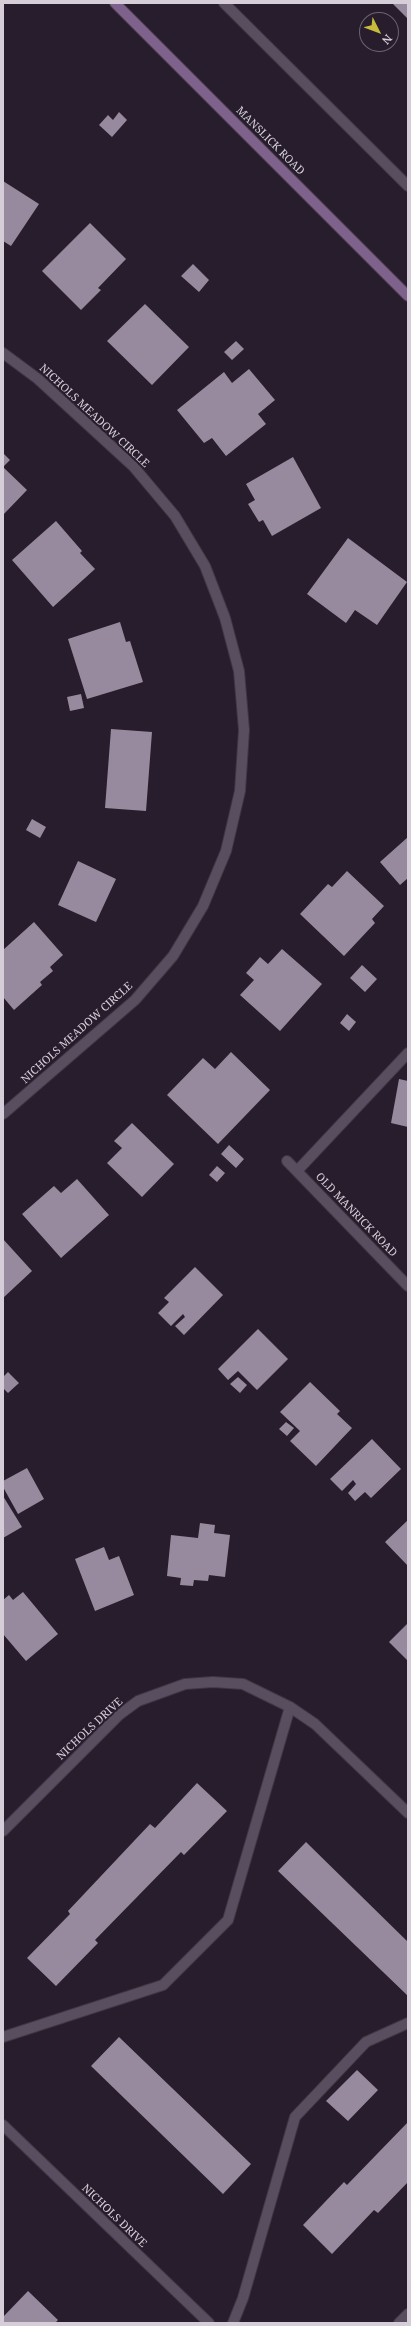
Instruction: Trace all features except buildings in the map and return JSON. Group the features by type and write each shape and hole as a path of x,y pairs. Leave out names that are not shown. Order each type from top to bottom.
{"main road":[{"name":"MANSLICK ROAD","path":"115,3 408,296"}],"street":[{"path":"228,4 408,186"},
{"name":"NICHOLS MEADOW CIRCLE","path":"3,353 38,379 133,466 175,516 205,566 225,618 239,671 244,730 240,791 226,852 203,906 173,956 135,1000 3,1114"},
{"path":"298,1171 408,1053"},
{"name":"OLD MANRICK ROAD","path":"287,1161 408,1286"},
{"name":"NICHOLS DRIVE","path":"3,1831 119,1715 138,1701 185,1684 213,1682 243,1684 290,1707 315,1724 408,1814"},
{"path":"3,2037 163,1985 228,1920 290,1707"},
{"path":"233,2323 243,2298 295,2117 366,2042 408,2023"},
{"name":"NICHOLS DRIVE","path":"3,2125 209,2323"},
{"path":"400,2323 408,2314"}]}
